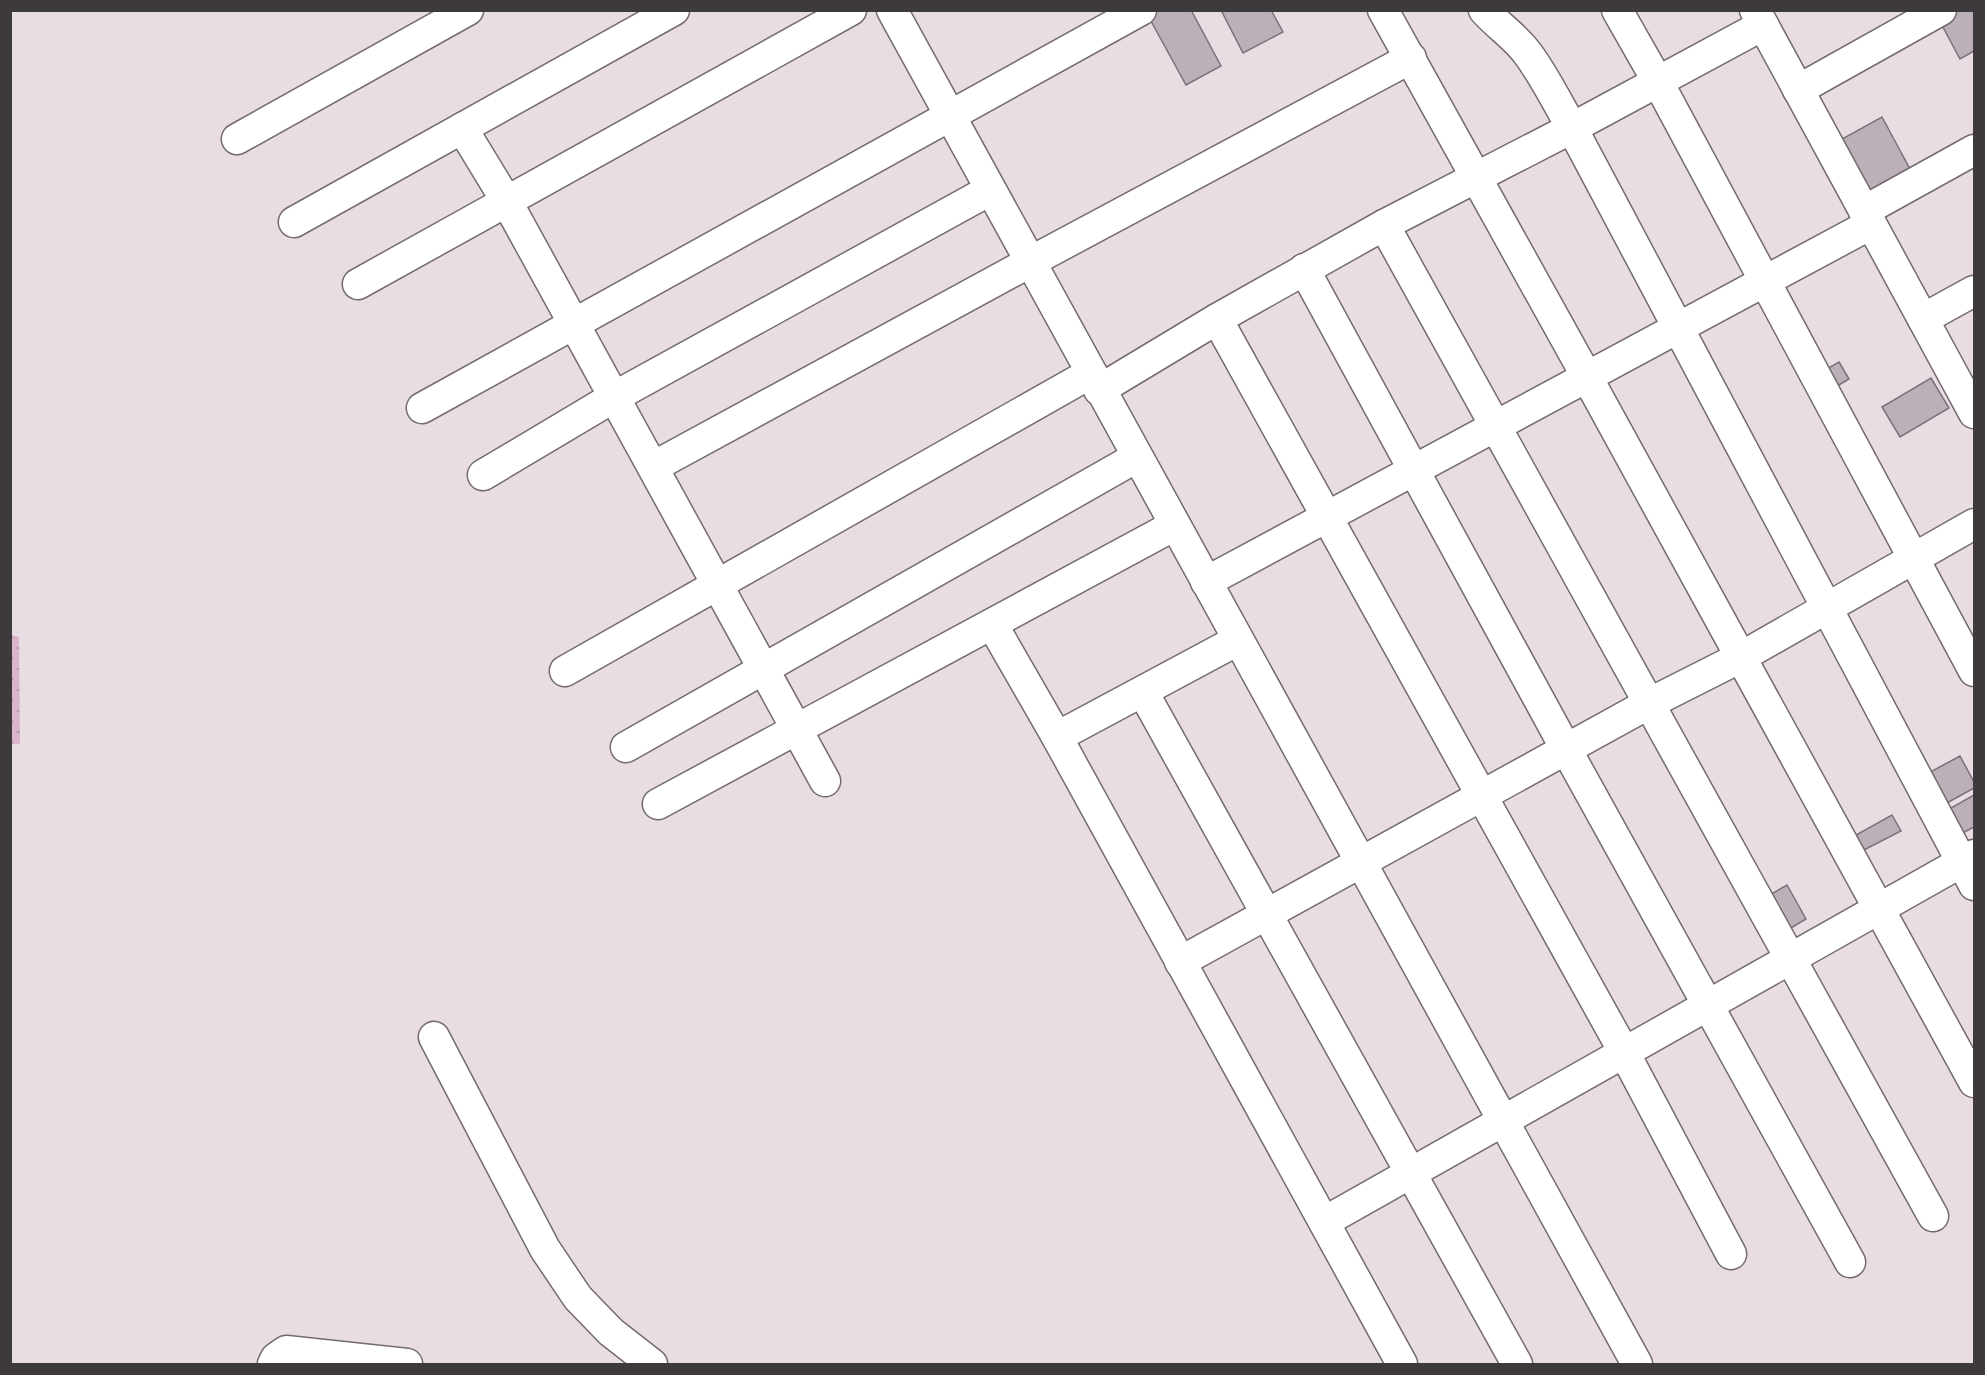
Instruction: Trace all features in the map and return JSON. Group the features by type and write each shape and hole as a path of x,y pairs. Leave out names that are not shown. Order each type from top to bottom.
{"street":[{"path":"237,139 468,10"},
{"path":"294,222 674,10"},
{"path":"358,284 852,10"},
{"path":"892,10 1636,1365"},
{"path":"422,408 1141,10"},
{"path":"1383,10 1587,376 1974,1082"},
{"path":"1324,1222 1879,909 1970,867 1827,607 1572,128 1528,54 1484,10"},
{"path":"1617,10 1658,82 1974,671"},
{"path":"1798,90 1941,10"},
{"path":"565,670 717,584 1217,319 1384,225 1658,82 1759,18 1974,413"},
{"path":"653,467 1411,58"},
{"path":"462,128 507,202 825,781"},
{"path":"1206,582 1765,281 1974,150"},
{"path":"483,475 614,397 990,190"},
{"path":"1384,225 1933,1216"},
{"path":"1304,269 1566,749 1851,1262"},
{"path":"1923,319 1974,291"},
{"path":"1217,319 1624,1052 1731,1254"},
{"path":"626,747 1137,457"},
{"path":"1180,962 1648,704 1741,657 1974,524"},
{"path":"658,804 1175,525"},
{"path":"992,624 1057,737 1402,1365"},
{"path":"1057,737 1238,640"},
{"path":"1143,692 1517,1365"},
{"path":"434,1037 545,1249 578,1298 611,1332 652,1365"},
{"path":"273,1365 276,1358 286,1351 406,1365"}],"green space":[{"path":"11,635 19,637 20,744 11,744"}],"building":[{"path":"1148,10 1191,10 1221,66 1186,85 1146,12"},
{"path":"1221,10 1271,10 1283,32 1243,53"},
{"path":"1948,10 1974,10 1974,51 1960,59 1937,16"},
{"path":"1882,117 1910,169 1861,195 1833,144"},
{"path":"1839,362 1849,379 1829,391 1818,374"},
{"path":"1931,378 1949,408 1900,437 1882,407"},
{"path":"1960,756 1974,782 1974,788 1938,808 1921,777"},
{"path":"1974,795 1974,827 1955,837 1942,813"},
{"path":"1892,815 1901,831 1864,850 1856,835"},
{"path":"1787,885 1806,919 1781,934 1761,900"}]}
